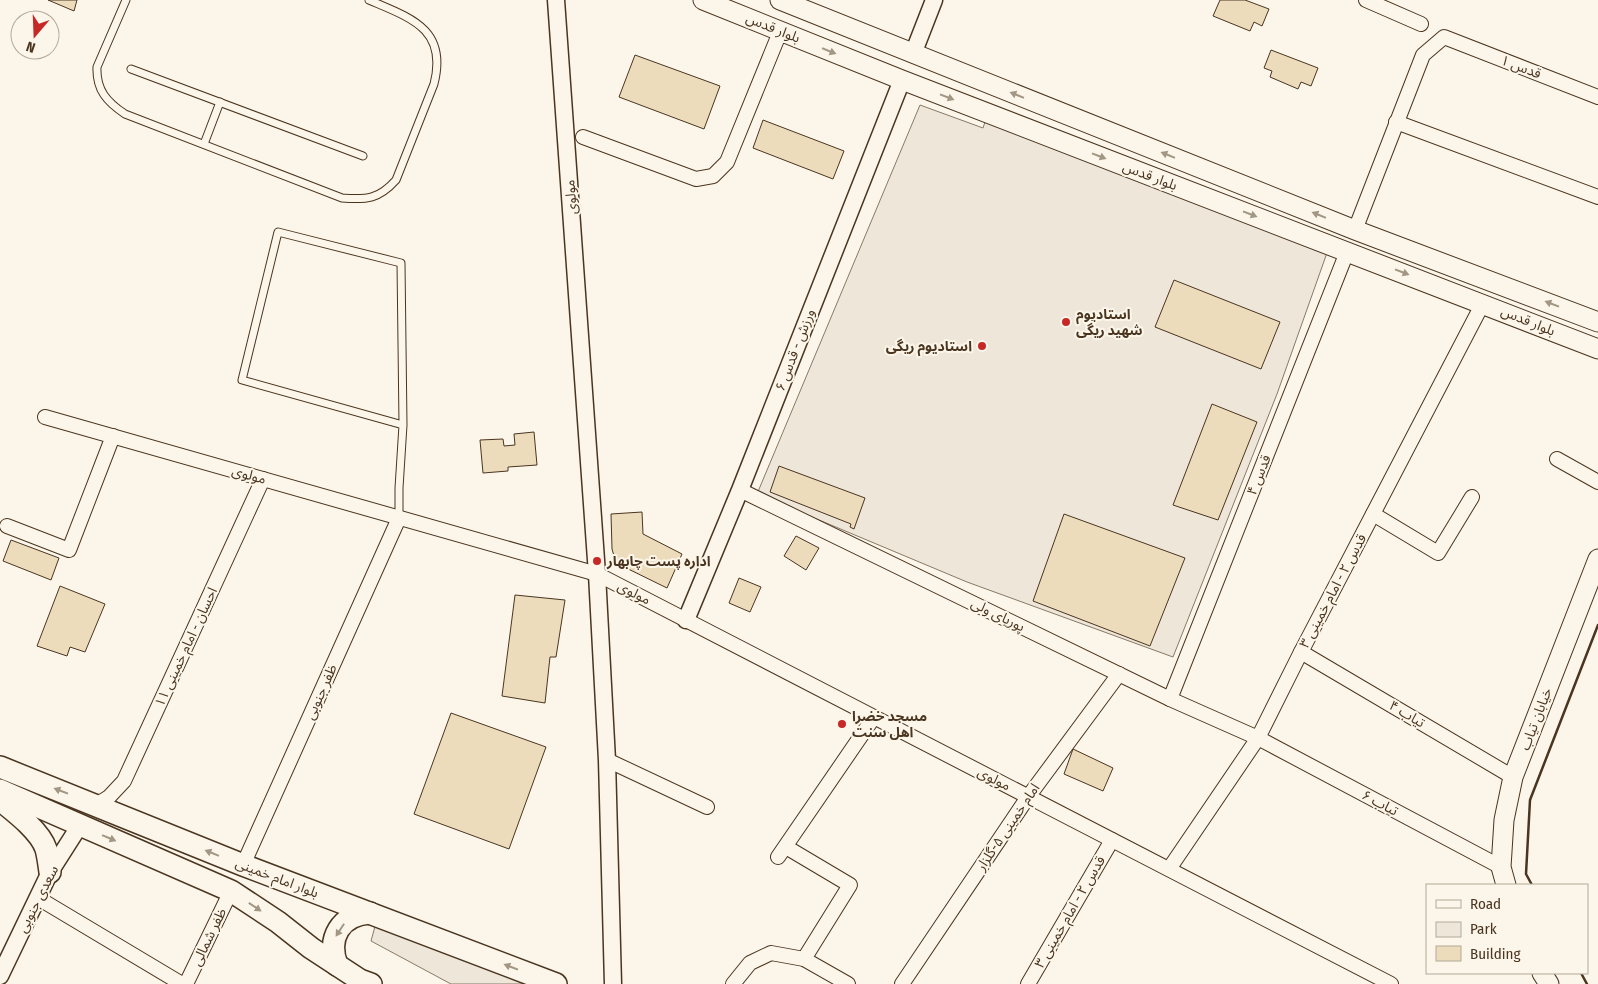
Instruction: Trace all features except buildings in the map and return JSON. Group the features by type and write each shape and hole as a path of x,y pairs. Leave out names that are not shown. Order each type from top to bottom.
{"main road":[{"name":"بلوار قدس","path":"703,0 902,80 1484,303 1598,349"},
{"name":"بلوار قدس","path":"780,0 1355,230 1598,322"},
{"path":"902,80 913,54"},
{"path":"1347,252 1355,230"},
{"name":"خیابان تیاب","path":"1506,884 1501,867 1504,820 1513,777 1598,559"},
{"name":"بلوار امام خمینی","path":"0,767 243,866 556,984"},
{"name":"بلوار امام خمینی","path":"0,790 231,891 363,983"},
{"path":"0,800 39,837 46,848 50,872"},
{"path":"80,825 96,805"},
{"path":"231,891 243,866"},
{"path":"337,965 333,948 338,931 342,925 355,916 370,913"}],"street":[{"name":"مولوی","path":"556,0 597,574 607,760 612,984"},
{"path":"913,54 934,0"},
{"path":"1366,0 1421,24"},
{"path":"584,138 696,179 713,176 727,162 780,32"},
{"name":"قدس ۱","path":"1396,122 1424,55 1444,37 1598,97"},
{"name":"ورزش - قدس ۶","path":"686,620 740,490 902,80"},
{"path":"1355,230 1396,122 1598,197"},
{"name":"قدس ۴","path":"1170,699 1347,252"},
{"name":"قدس ۲ - امام خمینی ۳","path":"1169,870 1258,738 1484,303"},
{"name":"مولوی","path":"46,417 597,574 1390,984"},
{"path":"7,526 69,550 112,436"},
{"path":"1557,459 1598,482"},
{"name":"احسان - امام خمینی ۱۱","path":"96,805 109,797 124,781 264,479"},
{"name":"پوریای ولی","path":"740,490 1170,699 1258,738"},
{"path":"1373,514 1438,553 1472,497"},
{"name":"ظفر جنوبی","path":"243,866 400,518"},
{"name":"تیاب ۴","path":"1301,652 1513,777"},
{"name":"امام خمینی ۵-گلزار","path":"902,984 1028,797 1119,674"},
{"path":"804,959 850,885 782,852 874,717"},
{"name":"تیاب ۶","path":"1258,738 1501,867"},
{"path":"607,760 707,806"},
{"name":"سعدی جنوبی","path":"0,976 50,872 80,825"},
{"name":"قدس ۲ - امام خمینی ۳","path":"1028,984 1112,840"},
{"name":"ظفر شمالی","path":"186,984 231,891"},
{"path":"38,898 182,984"},
{"path":"733,984 750,963 770,953 804,959 848,984"}],"lane":[{"path":"126,0 97,67 96,79 102,93 112,106 125,114 342,198 362,199 376,196 387,190 396,180 434,84 438,69 438,57 434,42 426,32 406,16 369,0"},
{"path":"131,69 363,156"},
{"path":"204,144 220,102"},
{"path":"400,518 399,488 403,425 401,263 278,232 242,380 403,425"}],"green space":[{"name":"استادیوم شهید ریگی","path":"920,105 983,128 987,116 1328,250 1277,394 1173,657 967,582 757,494"},
{"path":"377,919 536,984 451,984 371,941"}],"wall":[{"path":"1531,884 1526,874 1530,800 1598,625"},
{"path":"1582,974 1587,984"}],"place":[{"name":"استادیوم شهید ریگی","path":"1066,322"},
{"name":"استادیوم ریگی","path":"982,346"},
{"name":"اداره پست چابهار","path":"597,561"},
{"name":"مسجد خضرا اهل سنت","path":"842,724"}]}
